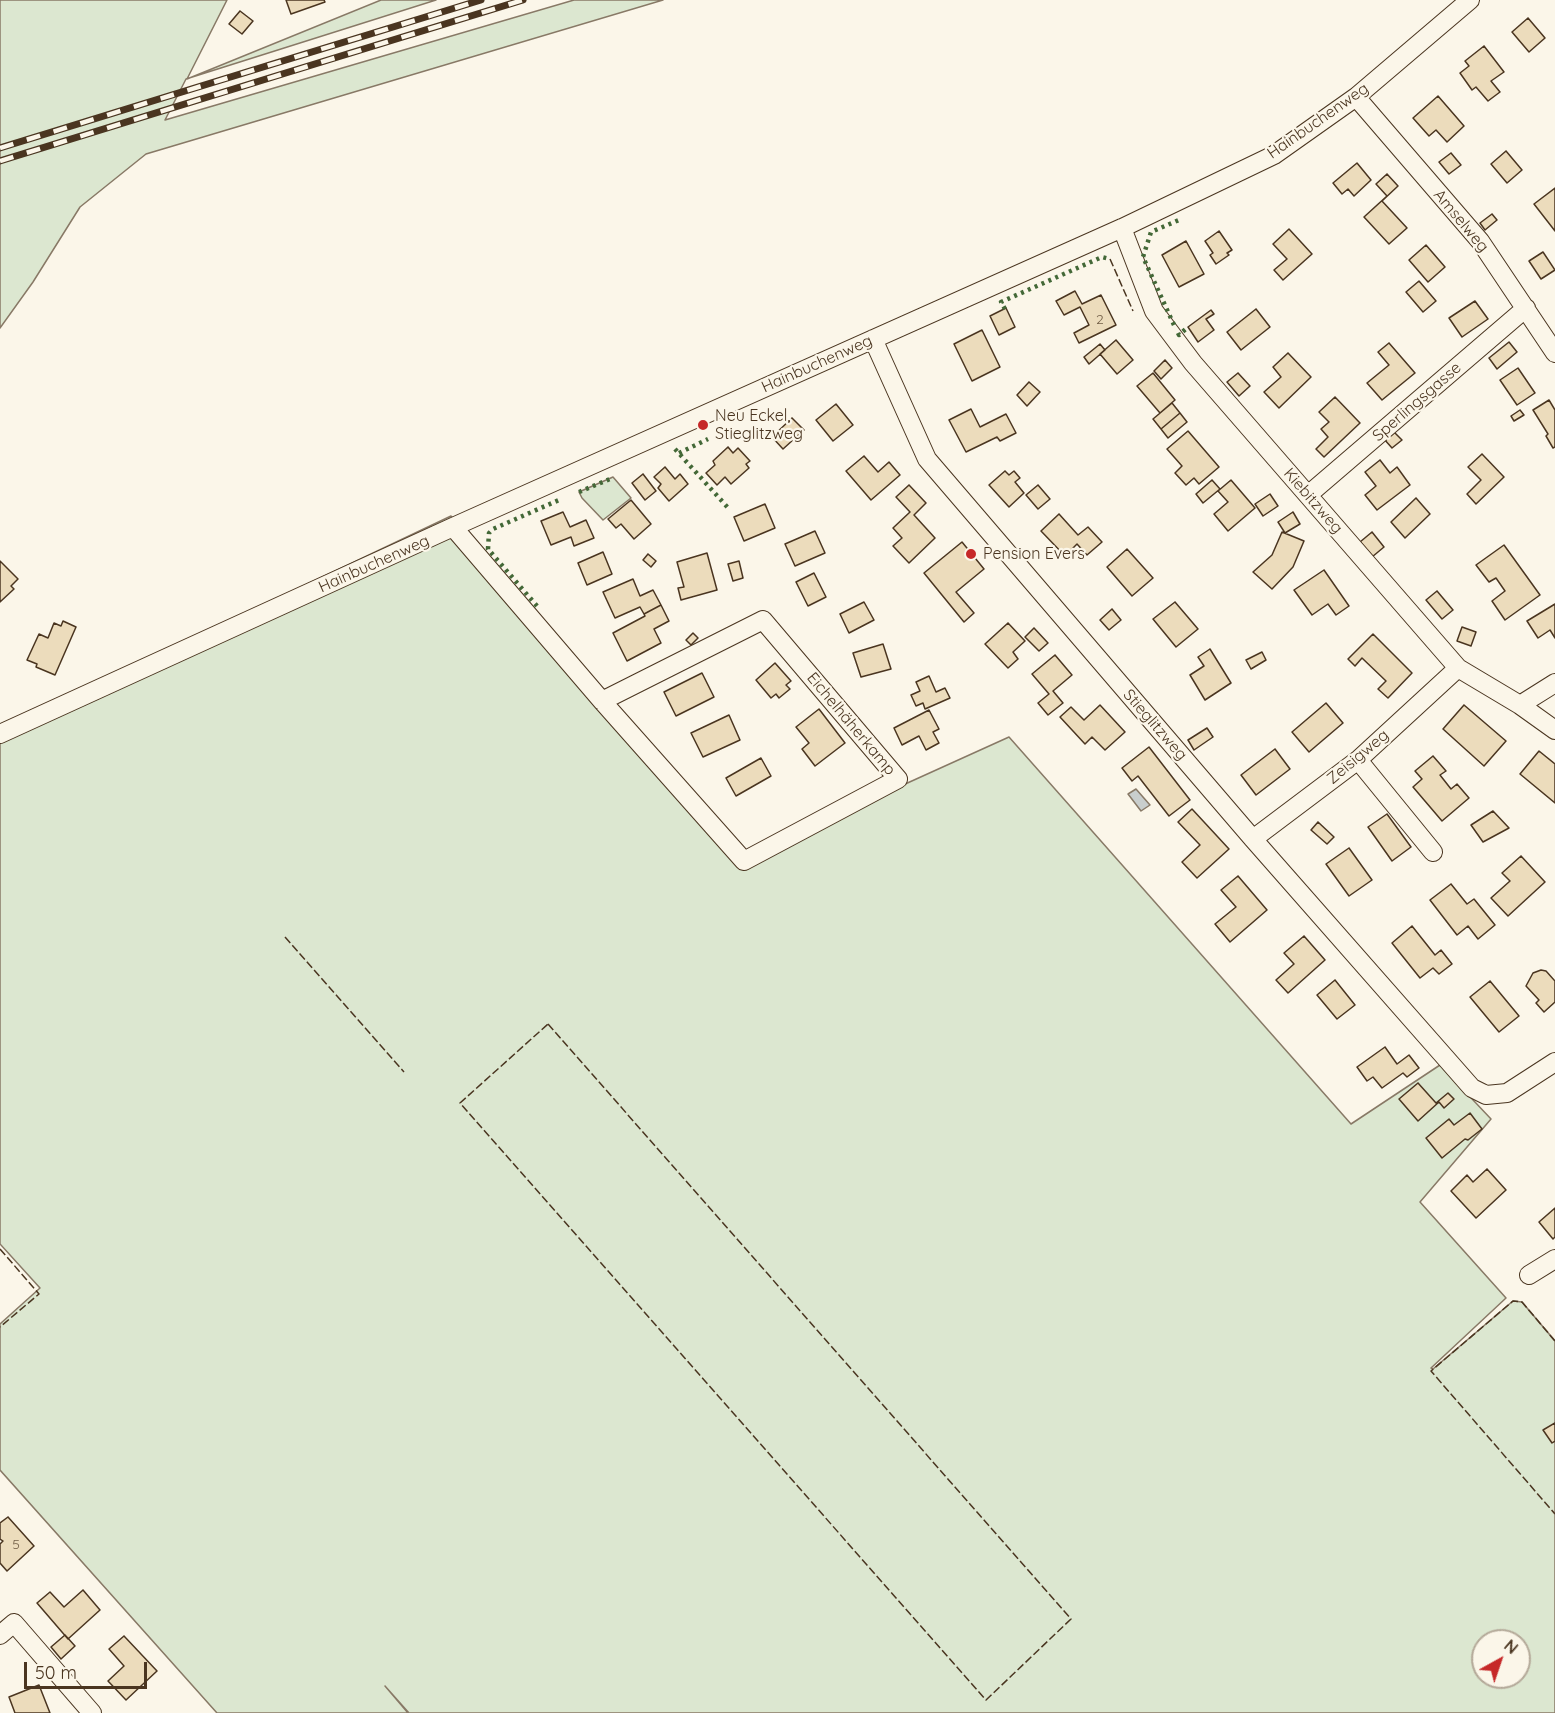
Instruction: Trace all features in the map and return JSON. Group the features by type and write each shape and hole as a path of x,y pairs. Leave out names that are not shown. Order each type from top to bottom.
{"street":[{"name":"Hainbuchenweg","path":"0,734 453,527 1122,228 1274,155 1356,97 1470,0"},
{"name":"Amselweg","path":"1356,97 1480,241 1555,353"},
{"name":"Kiebitzweg","path":"1122,228 1154,311 1193,363 1458,668 1520,705 1555,730"},
{"name":"Sperlingsgasse","path":"1308,495 1526,308"},
{"name":"Stieglitzweg","path":"873,339 927,459 1253,839 1472,1088 1485,1095 1507,1093 1555,1062"},
{"name":"Eichelhäherkamp","path":"453,527 602,701 744,861 898,779 763,620 602,701"},
{"name":"Zeisigweg","path":"1253,839 1358,760 1458,668"},
{"path":"1520,705 1555,683"},
{"path":"1358,760 1433,852"},
{"path":"1529,1275 1555,1259"},
{"path":"0,1635 14,1623 92,1713"}],"green space":[{"path":"0,0 227,0 165,120 574,0 663,0 146,154 80,207 33,282 0,328"},
{"path":"381,0 436,0 190,78"},
{"path":"613,477 631,498 603,520 579,492"},
{"path":"451,516 744,857 1009,737 1351,1124 1440,1065 1491,1119 1420,1202 1506,1298 1431,1368 1433,1369 1513,1301 1522,1302 1555,1341 1555,1713 409,1713 385,1686 408,1713 217,1713 0,1470 0,1324 40,1288 0,1244 0,730"}],"shaded area":[{"path":"1136,789 1150,805 1141,811 1128,794"}],"building":[{"path":"286,0 324,0 325,2 291,14"},
{"path":"240,11 253,21 242,34 229,24"},
{"path":"1528,18 1545,38 1529,52 1512,32"},
{"path":"1484,46 1504,72 1491,81 1500,92 1488,101 1476,87 1472,90 1460,73 1469,66 1465,61"},
{"path":"1438,96 1464,126 1447,142 1436,130 1429,136 1413,118"},
{"path":"1506,151 1522,170 1507,183 1491,164"},
{"path":"1451,153 1461,165 1449,174 1439,162"},
{"path":"1357,163 1371,180 1354,196 1348,189 1342,194 1333,183"},
{"path":"1387,174 1398,186 1382,201 1407,228 1389,244 1364,217 1387,196 1376,184"},
{"path":"1555,188 1555,231 1534,204"},
{"path":"1492,214 1497,220 1485,230 1480,223"},
{"path":"1289,229 1312,254 1283,280 1274,270 1287,259 1273,244"},
{"path":"1219,231 1232,250 1216,264 1210,255 1213,253 1205,241"},
{"path":"1186,241 1204,274 1179,287 1162,255"},
{"path":"1426,245 1445,267 1428,282 1409,260"},
{"path":"1543,252 1555,270 1541,279 1529,261"},
{"path":"1419,281 1436,301 1423,312 1406,292"},
{"path":"1075,291 1082,304 1101,295 1116,325 1079,343 1074,333 1089,325 1080,307 1064,315 1056,301"},
{"path":"1475,301 1488,319 1462,337 1449,318"},
{"path":"1006,308 1015,327 999,335 990,316"},
{"path":"1256,309 1270,327 1241,350 1227,332"},
{"path":"1211,310 1214,314 1206,319 1214,330 1198,342 1188,327"},
{"path":"982,330 1000,367 972,381 954,344"},
{"path":"1116,340 1133,360 1117,374 1100,354"},
{"path":"1509,342 1517,352 1497,369 1489,358"},
{"path":"1389,343 1415,373 1382,400 1367,383 1389,365 1378,352"},
{"path":"1100,344 1105,350 1089,364 1084,357"},
{"path":"1288,353 1311,377 1279,408 1264,392 1281,377 1273,367"},
{"path":"1165,360 1172,368 1161,379 1154,371"},
{"path":"1518,368 1535,393 1517,405 1500,380"},
{"path":"1153,373 1175,400 1160,413 1137,386"},
{"path":"1238,373 1250,386 1239,396 1227,382"},
{"path":"1029,382 1040,392 1027,406 1017,395"},
{"path":"1335,397 1360,423 1324,457 1316,449 1328,437 1321,429 1329,422 1319,412"},
{"path":"1549,400 1555,410 1555,447 1553,448 1546,436 1548,434 1533,410"},
{"path":"1172,403 1180,413 1161,429 1153,419"},
{"path":"836,404 853,425 833,441 816,420"},
{"path":"971,409 980,427 1006,414 1016,433 1000,441 997,437 966,452 949,420"},
{"path":"1520,410 1524,415 1514,421 1511,416"},
{"path":"1180,413 1187,422 1168,438 1161,429"},
{"path":"792,418 804,430 783,449 772,437"},
{"path":"1188,431 1219,467 1199,484 1194,478 1186,485 1175,473 1182,466 1167,449"},
{"path":"1393,431 1402,440 1392,448 1384,439"},
{"path":"728,447 733,453 738,448 750,461 746,464 749,468 731,484 725,477 717,485 706,473 715,465 713,461"},
{"path":"1482,454 1504,477 1476,504 1467,494 1481,480 1468,467"},
{"path":"864,456 878,472 889,462 900,475 871,500 846,471"},
{"path":"1380,460 1390,473 1397,467 1410,485 1377,510 1365,495 1376,486 1365,472"},
{"path":"665,467 675,479 680,474 688,484 669,501 658,488 661,484 654,477"},
{"path":"1005,471 1009,475 1014,471 1020,478 1015,482 1024,493 1009,507 989,485"},
{"path":"643,474 656,491 645,500 632,483"},
{"path":"1212,480 1220,489 1203,503 1196,494"},
{"path":"1231,480 1255,508 1228,531 1214,514 1228,502 1218,491"},
{"path":"909,485 926,503 914,515 935,538 909,563 893,546 902,538 893,528 910,512 896,497"},
{"path":"1038,485 1050,499 1038,509 1026,495"},
{"path":"1270,494 1278,506 1263,516 1255,504"},
{"path":"1416,498 1430,514 1405,538 1391,522"},
{"path":"631,500 651,524 634,539 621,524 616,528 608,519"},
{"path":"765,504 775,528 744,541 734,517"},
{"path":"563,512 570,527 586,520 594,538 574,546 571,537 551,545 541,521"},
{"path":"1293,512 1300,524 1285,533 1278,522"},
{"path":"1059,514 1078,535 1088,527 1102,542 1087,555 1077,544 1065,556 1041,531"},
{"path":"815,531 825,553 795,566 785,544"},
{"path":"1282,532 1304,541 1293,567 1272,589 1253,572 1272,555"},
{"path":"1372,532 1384,547 1372,557 1360,542"},
{"path":"962,542 984,569 956,592 974,613 964,622 924,573"},
{"path":"1504,545 1540,595 1505,620 1492,601 1505,591 1496,578 1489,582 1476,565"},
{"path":"1127,549 1153,578 1132,596 1107,567"},
{"path":"603,552 612,574 587,585 578,563"},
{"path":"707,553 717,590 681,600 678,588 684,587 677,562"},
{"path":"648,554 656,561 651,567 643,560"},
{"path":"0,561 18,579 11,586 14,589 0,602"},
{"path":"739,561 743,578 733,581 728,564"},
{"path":"1324,570 1349,606 1336,615 1328,604 1312,615 1294,590"},
{"path":"814,573 826,597 808,606 796,582"},
{"path":"633,579 640,596 653,590 661,605 644,614 640,607 615,618 603,592"},
{"path":"1437,591 1453,610 1442,619 1426,600"},
{"path":"864,602 874,620 849,633 840,614"},
{"path":"1175,602 1198,629 1176,647 1153,619"},
{"path":"1555,604 1555,638 1550,630 1538,638 1527,621"},
{"path":"661,605 669,621 654,629 661,643 627,661 613,633"},
{"path":"1112,609 1121,620 1109,630 1100,620"},
{"path":"63,621 76,627 55,675 36,667 37,664 27,660 39,634 48,638 54,623 61,626"},
{"path":"1008,623 1025,641 1013,652 1018,659 1008,668 985,644"},
{"path":"1462,627 1476,632 1471,646 1457,641"},
{"path":"1034,628 1048,643 1039,651 1025,637"},
{"path":"693,633 698,638 691,645 686,640"},
{"path":"1373,634 1412,673 1388,698 1378,689 1386,681 1362,658 1355,666 1348,659"},
{"path":"883,644 891,669 861,677 853,653"},
{"path":"1210,649 1231,683 1205,700 1190,675 1204,666 1198,657"},
{"path":"1262,652 1266,660 1251,669 1246,660"},
{"path":"1055,655 1072,675 1053,691 1063,703 1048,715 1038,703 1049,694 1032,674"},
{"path":"775,663 791,681 786,685 790,689 779,698 776,694 771,698 756,680"},
{"path":"702,673 714,697 676,716 664,692"},
{"path":"929,676 936,692 945,688 950,698 925,709 923,703 916,706 911,695 920,691 916,682"},
{"path":"1326,703 1343,723 1309,752 1292,732"},
{"path":"1100,705 1125,732 1105,750 1092,737 1085,744 1060,717 1071,707 1084,720"},
{"path":"1464,705 1506,741 1484,766 1443,729"},
{"path":"819,709 845,743 815,766 802,749 809,743 796,727"},
{"path":"929,710 939,729 933,732 939,743 926,750 919,736 902,745 894,728"},
{"path":"729,715 740,740 703,757 691,733"},
{"path":"1207,728 1213,737 1194,750 1188,740"},
{"path":"1149,747 1190,800 1169,816 1138,776 1132,781 1122,768"},
{"path":"1275,749 1290,769 1256,795 1241,775"},
{"path":"1539,751 1555,764 1555,803 1520,774"},
{"path":"1433,756 1446,771 1440,775 1451,789 1457,784 1469,798 1442,821 1413,787 1422,779 1415,771"},
{"path":"761,758 771,776 736,796 726,778"},
{"path":"1192,809 1229,849 1197,878 1182,862 1200,845 1178,822"},
{"path":"1493,811 1509,828 1483,842 1471,825"},
{"path":"1387,814 1411,847 1392,861 1368,827"},
{"path":"1318,822 1334,837 1327,844 1311,830"},
{"path":"1349,848 1372,880 1349,896 1326,864"},
{"path":"1521,856 1545,882 1508,916 1491,898 1510,881 1502,873"},
{"path":"1238,876 1267,910 1230,942 1215,924 1236,907 1221,890"},
{"path":"1451,884 1467,904 1474,899 1495,925 1478,939 1468,926 1457,935 1430,900"},
{"path":"1412,926 1435,955 1441,950 1452,964 1439,974 1433,968 1420,978 1392,943"},
{"path":"1304,936 1325,960 1288,993 1276,980 1294,964 1284,953"},
{"path":"1546,971 1555,981 1555,1002 1544,1012 1536,1003 1539,1000 1526,986 1533,973"},
{"path":"1335,980 1355,1005 1337,1019 1317,995"},
{"path":"1490,981 1519,1016 1499,1032 1470,997"},
{"path":"1385,1047 1397,1064 1409,1055 1419,1068 1407,1077 1403,1073 1382,1088 1373,1077 1367,1081 1357,1067"},
{"path":"1418,1083 1436,1103 1448,1093 1454,1099 1444,1108 1439,1102 1418,1121 1399,1099"},
{"path":"1470,1113 1482,1129 1468,1140 1465,1139 1442,1158 1426,1138 1449,1119 1454,1125"},
{"path":"1487,1169 1506,1190 1476,1218 1451,1191 1467,1175 1473,1182"},
{"path":"1555,1208 1555,1237 1553,1239 1539,1222"},
{"path":"1555,1423 1555,1441 1552,1443 1543,1430"},
{"path":"8,1517 34,1546 7,1571 0,1563 0,1544 3,1541 0,1539 0,1523"},
{"path":"83,1590 100,1610 68,1639 37,1603 50,1592 64,1607"},
{"path":"65,1635 75,1646 61,1659 51,1647"},
{"path":"124,1636 157,1671 126,1700 108,1681 124,1666 109,1649"},
{"path":"39,1685 50,1713 15,1713 9,1697"}],"railway":[{"path":"0,148 481,0"},
{"path":"0,161 523,0"}],"hedge":[{"path":"1174,325 1143,257 1151,232 1179,220"},
{"path":"1005,309 1001,302 1102,257 1110,259"},
{"path":"1178,333 1179,335 1188,327"},
{"path":"679,453 708,439"},
{"path":"675,449 730,510"},
{"path":"579,492 610,479"},
{"path":"537,606 488,549 489,533 493,529 559,500"}],"fence":[{"path":"1110,259 1133,311"},
{"path":"285,937 404,1072"},
{"path":"548,1024 1071,1619 986,1700 460,1103 548,1024"},
{"path":"0,1249 39,1294 0,1327"},
{"path":"1555,1341 1522,1302 1513,1301 1431,1371 1555,1514"}],"place":[{"name":"Neu Eckel, Stieglitzweg","path":"703,425"},
{"name":"Pension Evers","path":"971,554"}]}
